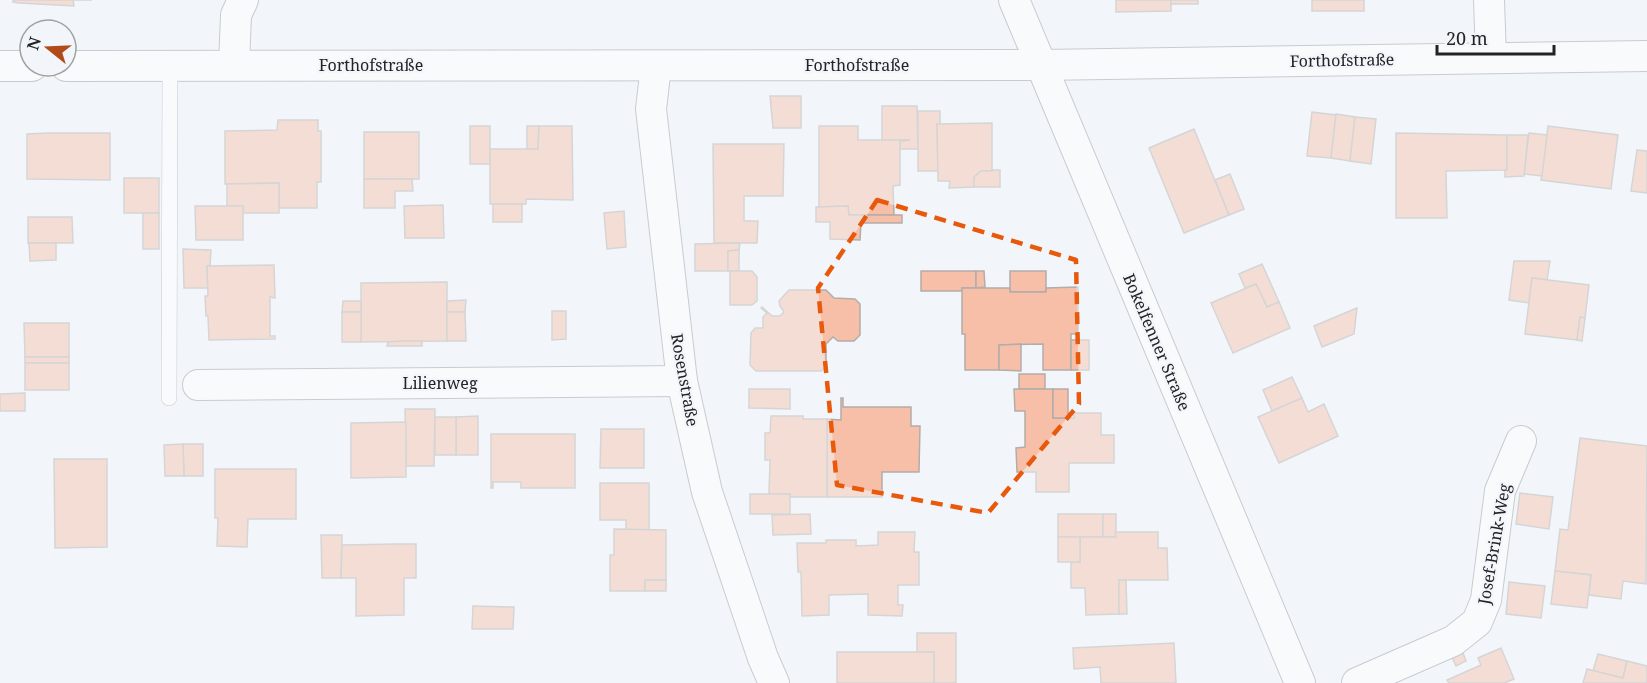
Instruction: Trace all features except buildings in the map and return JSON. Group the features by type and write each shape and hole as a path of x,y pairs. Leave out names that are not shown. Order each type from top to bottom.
{"street":[{"path":"234,64 236,15 243,0"},
{"name":"Bokelfenner Straße","path":"1014,0 1300,683"},
{"path":"1489,0 1491,58"},
{"name":"Forthofstraße","path":"78,66 1040,65 1647,56"},
{"path":"0,66 18,66"},
{"name":"Rosenstraße","path":"656,66 651,109 682,381 707,492 763,658 774,683"},
{"name":"Lilienweg","path":"198,385 682,381"},
{"name":"Josef-Brink-Weg","path":"1357,683 1453,641 1477,622 1486,600 1500,491 1521,441"}],"lane":[{"path":"169,398 170,65"}],"highlighted area":[{"path":"877,200 1076,260 1079,404 988,513 837,485 818,288"}]}
